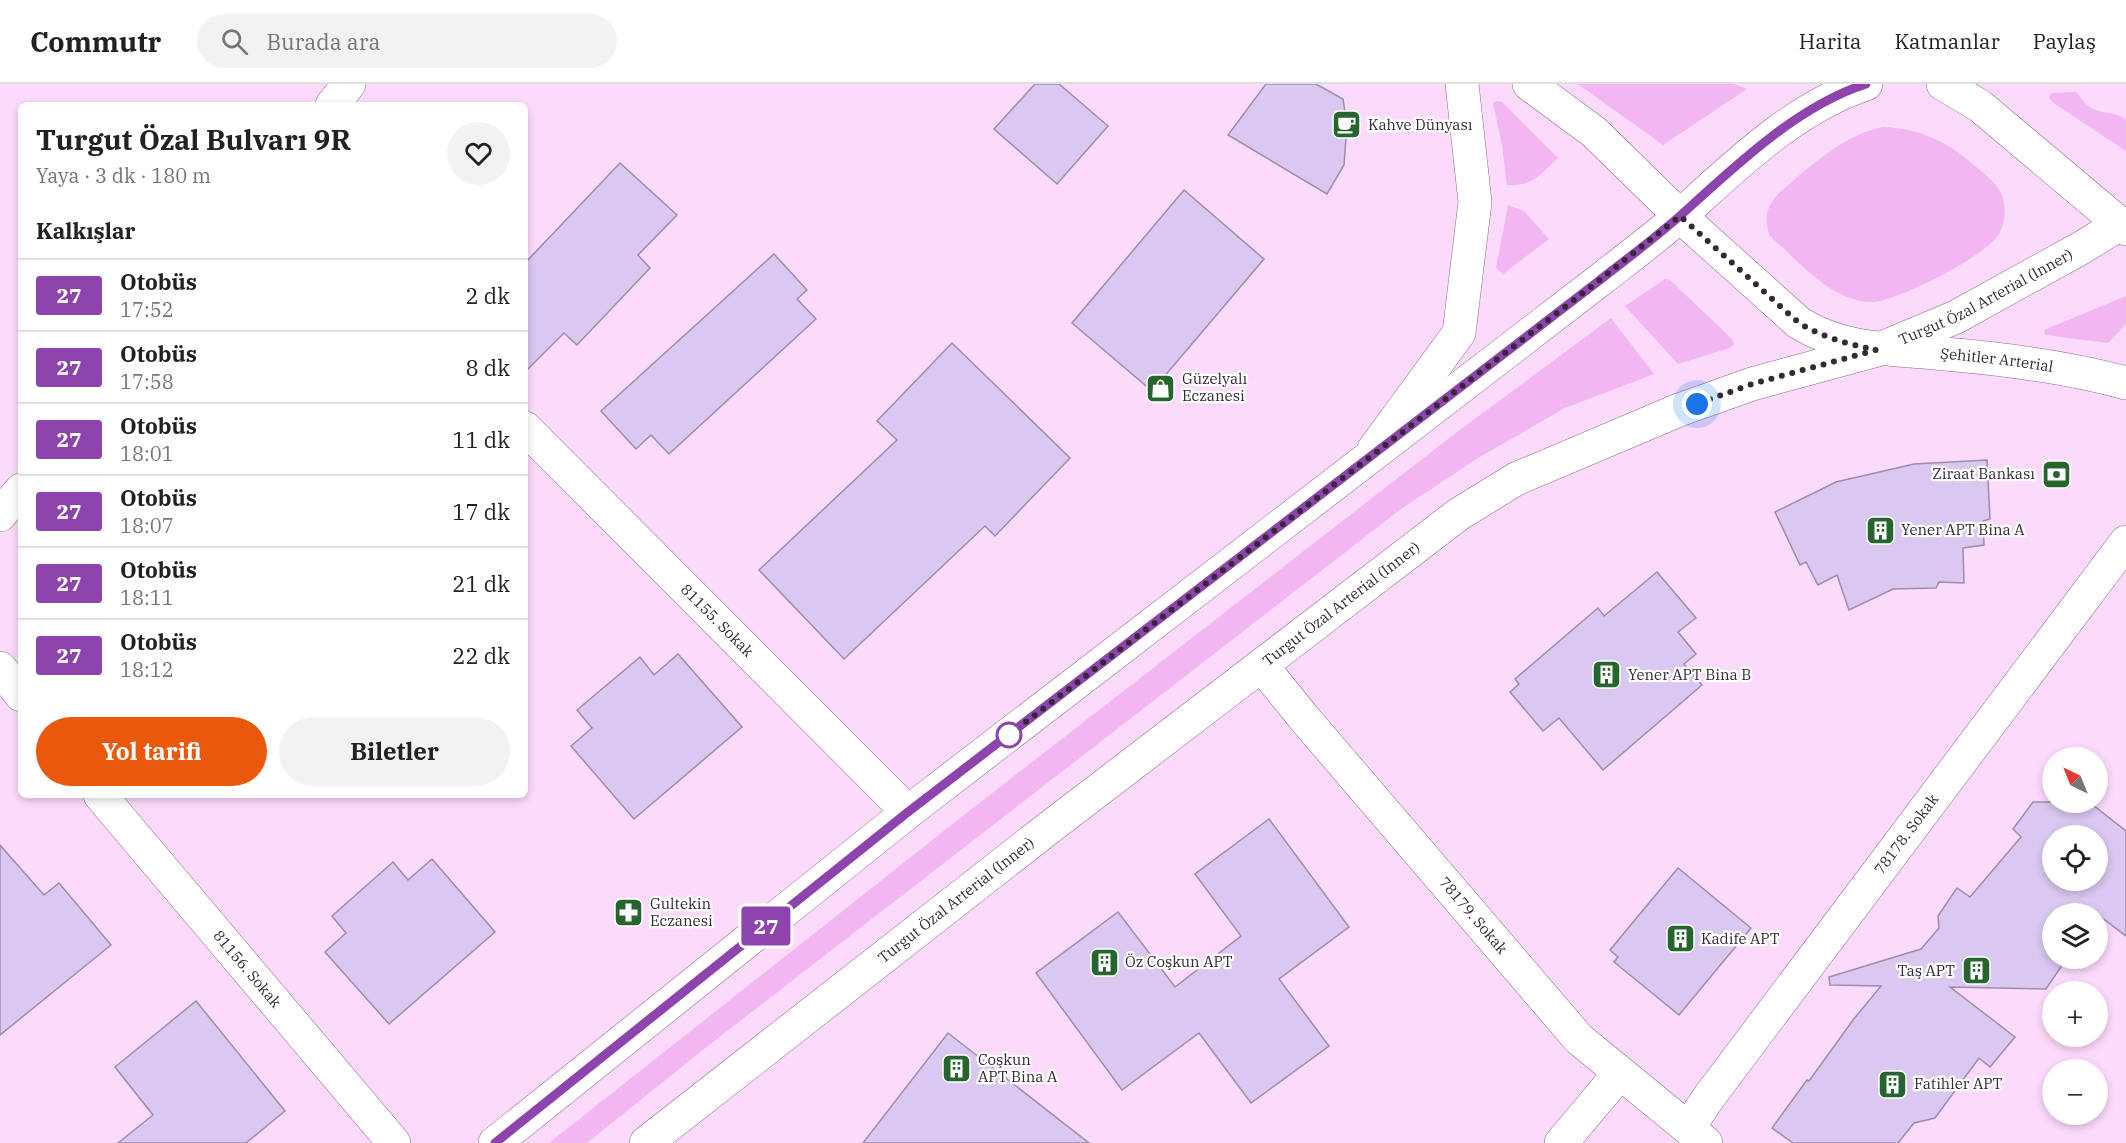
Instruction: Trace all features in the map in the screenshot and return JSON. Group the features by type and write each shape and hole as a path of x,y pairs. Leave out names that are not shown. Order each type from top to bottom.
{"main road":[{"path":"334,102 349,84"},
{"path":"1367,458 1459,333 1474,202 1462,84"},
{"name":"Şehitler Arterial","path":"1529,84 1594,132 1680,216 1799,323 1815,333 1876,350 1944,353 2007,361 2084,373 2126,383"},
{"path":"495,1143 908,812 1596,283 1680,216 1714,183 1808,110 1832,97 1866,84"},
{"path":"1943,84 1980,106 2124,225"},
{"name":"Turgut Özal Arterial (Inner)","path":"646,1143 1041,834 1459,514 1516,479 1679,410 1752,384 1876,350 1956,317 2124,225"},
{"name":"81155. Sokak","path":"528,431 908,812"},
{"path":"0,515 18,494"},
{"name":"78178. Sokak","path":"1697,1136 1709,1097 2126,542"},
{"name":"78179. Sokak","path":"1262,666 1578,1039 1697,1136"},
{"path":"0,668 18,691"},
{"name":"81156. Sokak","path":"103,798 394,1143"},
{"path":"1561,1143 1620,1073"}],"shaded area":[{"path":"1578,84 1734,84 1747,89 1663,145"},
{"path":"2076,92 2093,109 2126,120 2126,151 2052,102 2049,97 2052,93"},
{"path":"1502,102 1558,158 1530,182 1507,185 1502,145 1493,103"},
{"path":"1883,127 1918,133 1951,147 1996,185 2005,207 2005,215 1999,234 1978,254 1909,291 1880,301 1866,302 1841,294 1809,272 1770,236 1767,218 1769,207 1780,192 1816,162 1840,144"},
{"path":"1508,205 1524,211 1549,239 1503,274 1496,268"},
{"path":"1665,279 1670,280 1732,339 1734,344 1730,348 1678,364 1625,306"},
{"path":"2126,296 2126,324 2108,343 2045,335 2044,330"},
{"path":"1611,318 1654,374 1565,408 1478,458 1401,509 704,1049 587,1143 549,1143 969,811 1457,432"}],"building":[{"path":"1035,84 1059,84 1108,126 1057,184 994,129"},
{"path":"1266,84 1316,84 1343,99 1347,125 1344,165 1327,194 1228,135"},
{"path":"620,163 677,215 638,255 650,268 577,345 564,333 528,369 528,260"},
{"path":"1184,190 1264,259 1152,391 1072,323"},
{"path":"774,254 807,290 797,299 816,319 669,454 651,435 636,449 601,411"},
{"path":"952,343 1070,458 995,536 985,526 844,659 759,570 897,440 877,421"},
{"name":"Yener APT Bina A","path":"1987,460 1990,519 1983,521 1984,545 1963,548 1964,583 1939,582 1936,588 1893,589 1849,610 1837,575 1818,585 1806,562 1800,565 1775,512 1836,482 1914,464"},
{"name":"Yener APT Bina B","path":"1657,572 1696,618 1678,632 1696,654 1684,664 1702,685 1603,770 1559,718 1543,731 1510,692 1519,684 1515,679 1598,608 1604,616"},
{"path":"678,654 742,727 634,819 571,746 592,728 577,710 640,657 654,675"},
{"path":"2033,802 2042,802 2042,813 2103,813 2126,831 2126,936 2108,922 2108,903 2042,903 2042,969 2060,969 2051,981 2042,981 2042,989 1950,987 2015,1037 1990,1067 1979,1058 1935,1118 1914,1123 1898,1143 1793,1143 1772,1128 1881,986 1830,985 1829,977 1921,949 1939,928 1938,916 1957,888 1970,897 2021,837 2013,829"},
{"name":"Öz Coşkun APT","path":"1269,819 1349,927 1279,979 1329,1046 1251,1103 1199,1033 1122,1090 1036,973 1118,912 1175,987 1241,936 1195,874"},
{"path":"0,845 44,895 59,883 111,945 0,1035"},
{"path":"432,859 495,932 389,1024 325,952 346,933 332,916 393,862 408,880"},
{"name":"Kadife APT","path":"1678,868 1751,928 1679,1015 1614,962 1618,957 1610,950"},
{"path":"196,1001 285,1111 246,1143 118,1143 153,1115 115,1067"},
{"name":"Coşkun APT Bina A","path":"948,1033 1089,1143 863,1143"}],"bus line":[{"name":"27","path":"495,1143 908,812 1596,283 1680,216 1714,183 1808,110 1832,97 1866,84"}],"place":[{"name":"Kahve Dünyası","path":"1347,125"},
{"name":"Güzelyalı Eczanesi","path":"1161,388"},
{"name":"Ziraat Bankası","path":"2056,474"},
{"name":"Yener APT Bina A","path":"1880,530"},
{"name":"Yener APT Bina B","path":"1607,675"},
{"name":"Gultekin Eczanesi","path":"629,913"},
{"name":"Kadife APT","path":"1680,939"},
{"name":"Öz Coşkun APT","path":"1104,962"},
{"name":"Taş APT","path":"1976,971"},
{"name":"Coşkun APT Bina A","path":"957,1069"},
{"name":"Fatihler APT","path":"1893,1084"}],"route":[{"path":"1009,735 1680,216 1799,323 1815,333 1834,340 1876,350 1752,384 1697,404"}]}
